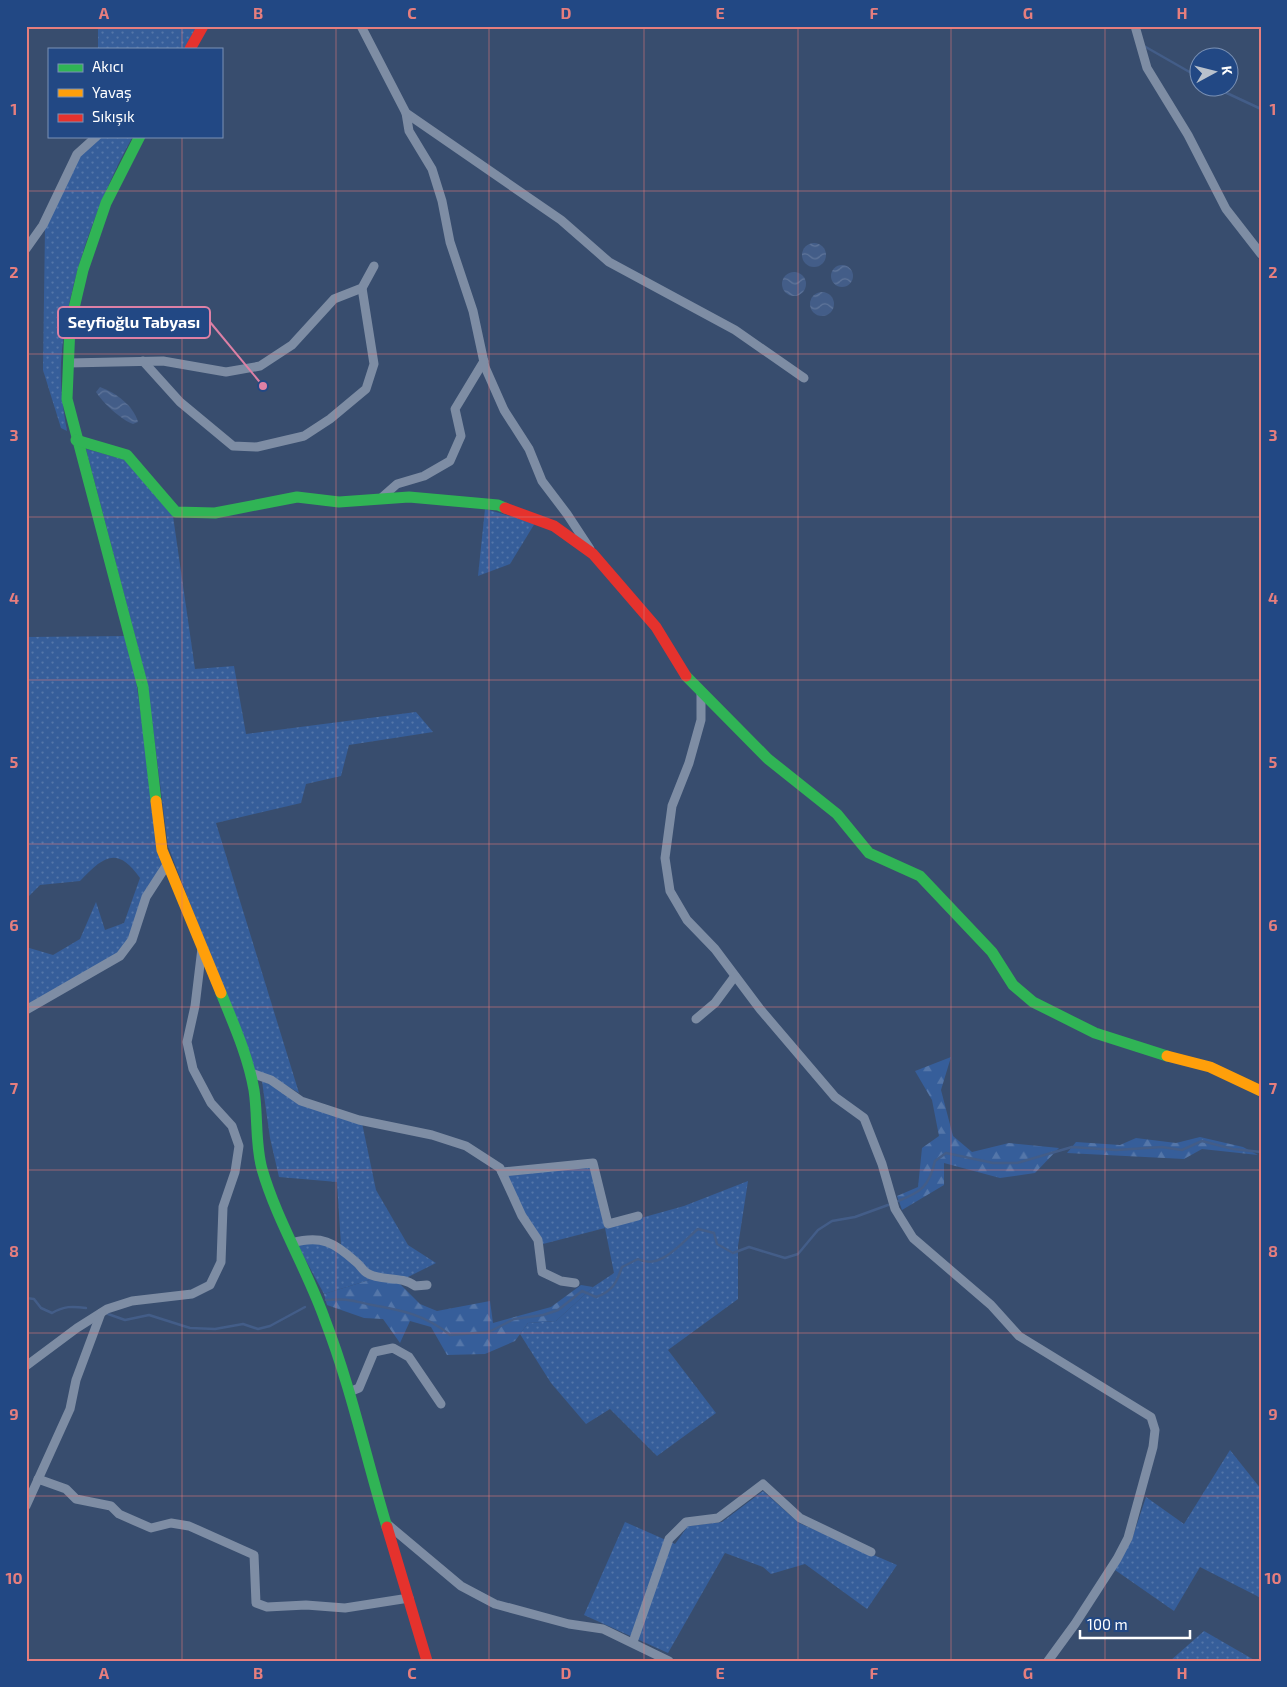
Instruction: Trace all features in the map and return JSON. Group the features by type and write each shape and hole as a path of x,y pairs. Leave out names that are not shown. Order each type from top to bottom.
{"street":[{"path":"191,48 203,26"},
{"path":"360,26 406,114 409,131 432,169 442,201 450,242 473,311 484,361 504,410 529,449 542,481 567,514 593,554 656,626 682,671 768,758 837,814 869,852 920,876 992,952 1012,985 1033,1002 1094,1033 1131,1046 1210,1067 1261,1091"},
{"path":"1135,26 1147,68 1188,135 1226,209 1261,254"},
{"path":"406,114 561,220 609,262 735,330 804,378"},
{"path":"26,249 43,225 77,154 95,138"},
{"path":"139,138 106,203 83,270 70,325 67,399 76,440 143,687 162,850 248,1060 262,1168 280,1219 326,1320 349,1392 427,1661"},
{"path":"143,361 180,402 233,446 257,447 304,436 330,419 366,389 374,364 362,288 374,266"},
{"path":"68,363 163,361 226,372 260,366 292,345 334,299 362,288"},
{"path":"380,499 397,484 424,476 450,461 461,436 455,409 484,361"},
{"path":"76,440 127,455 176,512 214,513 297,497 339,502 409,497 498,505 554,526 593,554"},
{"path":"701,692 701,720 689,763 672,806 665,858 670,891 687,920 715,950 835,1097 864,1118 882,1164 895,1209 913,1238 991,1305 1019,1336 1151,1417 1155,1430 1153,1447 1128,1538 1075,1624 1048,1661"},
{"path":"26,1010 120,956 132,940 146,897 168,863"},
{"path":"26,1366 101,1313 132,1301 192,1294 210,1286 221,1262 222,1207 235,1172 239,1146 232,1126 211,1104 193,1069 187,1042 195,1006 202,946"},
{"path":"696,1019 715,1004 735,976"},
{"path":"250,1074 271,1080 301,1101 359,1120 432,1135 466,1146 500,1168 522,1216 538,1240 542,1272 561,1281 575,1283"},
{"path":"502,1172 593,1163 608,1224 638,1216"},
{"path":"292,1243 310,1238 328,1242 357,1262 367,1274 408,1281 415,1286 427,1285"},
{"path":"26,1506 70,1409 76,1380 101,1313"},
{"path":"349,1392 358,1388 374,1352 393,1348 409,1357 441,1404"},
{"path":"38,1479 66,1489 76,1499 111,1506 119,1514 151,1528 171,1523 189,1526 254,1555 256,1603 267,1607 306,1605 346,1608 409,1598"},
{"path":"633,1642 669,1538 686,1522 718,1518 763,1484 800,1518 871,1552"},
{"path":"386,1523 461,1586 494,1604 569,1624 603,1629 670,1661"}],"green space":[{"path":"98,26 197,26 185,48 98,48"},
{"path":"100,138 132,138 95,217 76,275 69,305 61,363 62,397 67,431 61,428 43,370 45,227 79,155"},
{"path":"86,449 126,460 173,516 195,669 234,666 246,734 416,712 433,732 349,745 341,776 306,784 301,803 216,823 299,1093 272,1077 254,1071 168,846 147,682"},
{"path":"485,509 535,523 510,564 478,576"},
{"path":"125,636 136,680 163,868 130,938 119,953 26,1007 26,947 53,955 80,939 96,902 105,930 124,923 140,878 124,861 110,858 96,865 80,881 40,885 26,899 26,637"},
{"path":"951,1057 941,1090 953,1136 972,1152 1009,1143 1059,1148 1035,1173 1000,1178 944,1163 944,1185 902,1210 897,1196 918,1187 922,1148 939,1136 932,1100 915,1071"},
{"path":"262,1081 362,1123 376,1190 408,1245 436,1263 404,1279 370,1272 341,1246 337,1182 279,1177 270,1138"},
{"path":"1200,1137 1243,1147 1258,1155 1202,1149 1184,1159 1067,1153 1076,1142 1120,1145 1136,1138 1176,1143"},
{"path":"590,1166 605,1228 543,1244 524,1216 505,1175"},
{"path":"748,1181 738,1246 738,1299 668,1350 716,1413 657,1456 610,1409 586,1424 551,1383 520,1334 528,1323 556,1321 593,1287 614,1273 605,1228 684,1206"},
{"path":"311,1241 328,1245 376,1278 324,1294 298,1246"},
{"path":"376,1278 398,1282 420,1304 437,1311 490,1301 493,1323 551,1307 581,1285 593,1287 556,1321 528,1323 515,1341 485,1354 447,1355 431,1327 410,1321 400,1343 383,1319 364,1318 327,1305 324,1294"},
{"path":"1230,1450 1261,1489 1261,1594 1259,1597 1200,1567 1174,1611 1115,1570 1132,1539 1146,1497 1184,1524"},
{"path":"763,1491 799,1523 897,1565 867,1609 805,1564 771,1574 763,1567 725,1553 668,1653 584,1615 625,1522 675,1544 688,1526 722,1522"},
{"path":"1204,1631 1256,1661 1170,1661"}],"water":[{"path":"814,243 819,244 825,250 825,260 819,266 814,267 809,266 803,260 802,255 803,250 809,244"},
{"path":"838,265 846,265 853,272 853,280 846,287 838,287 831,280 831,272"},
{"path":"794,272 799,273 805,279 805,289 799,295 794,296 789,295 783,289 782,284 783,279 789,273"},
{"path":"822,292 827,293 833,299 833,309 827,315 822,316 817,315 811,309 810,304 811,299 817,293"},
{"path":"100,387 123,400 132,410 138,422 133,424 112,410 96,392"}],"waterway":[{"path":"1144,46 1190,72"},
{"path":"1237,98 1261,109"},
{"path":"898,1201 913,1195 923,1187 930,1177 935,1161 946,1153 993,1163 1017,1163 1072,1147 1116,1150 1162,1147 1182,1150 1202,1141 1233,1149 1261,1152"},
{"path":"326,1300 350,1300 403,1311 432,1323 450,1335 489,1332 514,1319 543,1315 558,1310 582,1291 596,1297 602,1295 613,1286 622,1267 638,1259 646,1262 662,1258 698,1229 714,1233 717,1244 733,1253 749,1247 785,1258 798,1254 818,1230 832,1221 855,1217 888,1205"},
{"path":"26,1298 34,1299 41,1308 52,1313 68,1307 86,1308"},
{"path":"108,1314 125,1320 149,1315 190,1328 215,1329 243,1324 258,1329 270,1326 305,1307"}],"traffic: fast":[{"path":"139,138 106,203 83,270 70,325 67,399 143,687 156,801"},
{"path":"76,440 127,455 176,512 215,513 297,497 339,502 409,497 498,505 505,508"},
{"path":"686,676 768,759 837,814 869,853 920,876 992,952 1013,985 1033,1002 1095,1033 1167,1056"},
{"path":"221,993 240,1041 251,1077 255,1100 258,1150 262,1169 276,1207 318,1301 334,1345 351,1397 387,1527"}],"traffic: slow":[{"path":"156,801 162,850 221,993"},
{"path":"1167,1056 1210,1067 1261,1091"}],"traffic: jam":[{"path":"191,48 203,26"},
{"path":"505,508 554,526 593,554 656,627 686,676"},
{"path":"387,1527 427,1661"}],"place":[{"name":"Seyfioğlu Tabyası","path":"263,386"}]}
